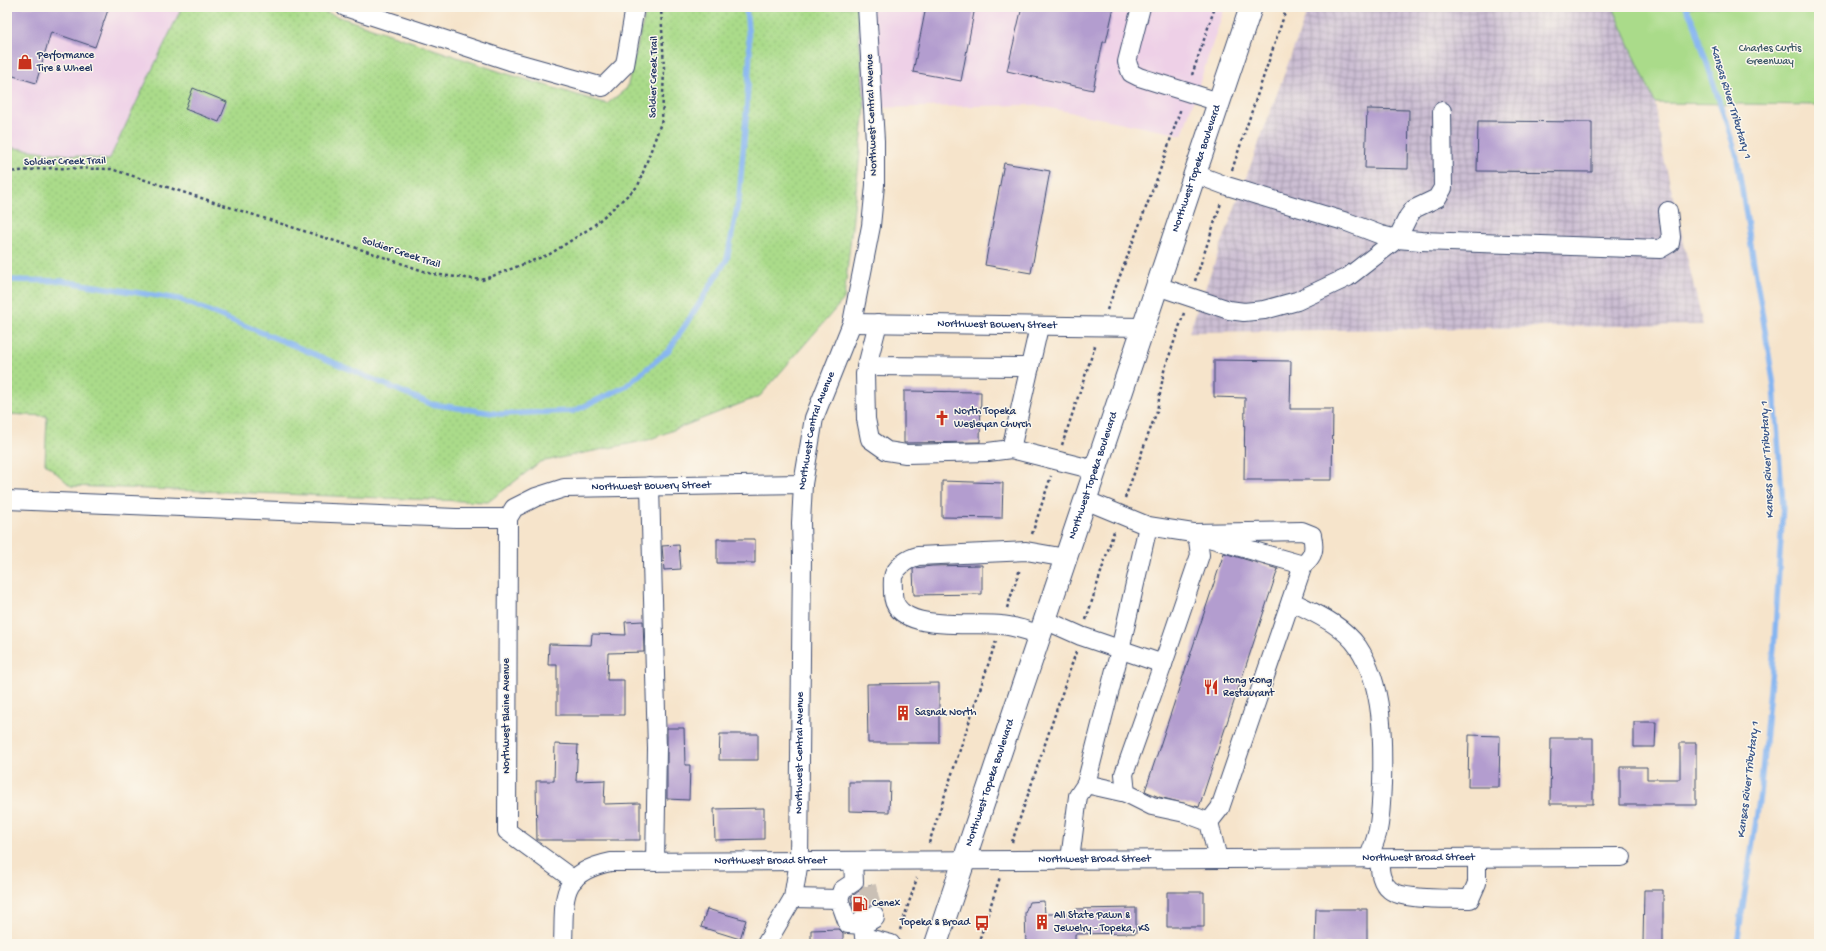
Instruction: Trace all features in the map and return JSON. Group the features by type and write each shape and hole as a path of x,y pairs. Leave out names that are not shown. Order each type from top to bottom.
{"main road":[{"name":"Northwest Topeka Boulevard","path":"936,944 1251,7"}],"street":[{"path":"345,7 510,61 603,88 625,65 635,7"},
{"name":"Northwest Central Avenue","path":"766,944 793,898 800,861 801,523 803,484 814,418 852,323 871,226 875,185 875,142 867,7"},
{"path":"1141,7 1127,62 1131,73 1219,102"},
{"path":"1157,286 1189,298 1229,310 1244,312 1264,310 1297,302 1348,277 1397,239 1408,217 1414,209 1437,198 1443,188 1442,111"},
{"path":"1195,174 1227,186 1397,239 1660,249 1670,243 1671,237 1668,211"},
{"name":"Northwest Bowery Street","path":"852,323 1039,327 1143,327"},
{"path":"878,323 866,366 866,419 870,439 887,451 906,454 981,453 1011,449 1095,470"},
{"path":"1011,449 1039,327"},
{"path":"866,366 984,366 1030,368"},
{"name":"Northwest Bowery Street","path":"508,518 514,508 536,497 564,488 803,484"},
{"path":"650,486 652,601 658,748 655,862"},
{"path":"7,500 456,518 508,518"},
{"path":"1085,500 1148,526 1193,533 1303,565"},
{"name":"Northwest Blaine Avenue","path":"508,518 507,831 574,880"},
{"path":"1070,860 1078,796 1086,784 1120,650 1148,526"},
{"path":"1193,533 1302,531 1312,535 1314,545 1314,553 1303,565 1220,808 1209,822"},
{"path":"1126,793 1124,774 1200,555 1198,540 1193,533"},
{"path":"1066,558 1026,551 918,556 908,559 899,566 893,575 893,596 896,607 905,614 917,620 935,623 1042,627 1081,636 1163,664"},
{"path":"1291,601 1321,616 1344,632 1357,646 1366,661 1373,680 1379,708 1382,735 1382,786 1378,830 1373,859 1380,875 1390,890 1406,897 1470,899 1477,883 1477,858"},
{"path":"1086,784 1126,793 1152,806 1185,813 1209,822"},
{"path":"1209,822 1218,859"},
{"name":"Northwest Broad Street","path":"574,880 581,873 595,865 611,862 1622,857"},
{"path":"853,861 859,886 842,890 839,899 848,924 865,928 891,944"},
{"path":"564,944 565,893 574,880"},
{"path":"793,898 839,899"}],"path":[{"name":"Soldier Creek Trail","path":"7,172 52,168 111,169 366,251 432,274 482,280 550,254 592,227 638,186 662,120 664,69 661,7"},
{"path":"978,944 1120,515 1157,411 1164,371 1287,7"}],"shaded area":[{"path":"7,7 182,7 109,160 7,147"},
{"path":"857,7 1225,7 1182,135 1035,105 865,108"},
{"path":"1309,7 1613,7 1655,103 1663,154 1703,325 1189,332"}],"green space":[{"path":"182,7 310,7 501,72 607,104 627,88 645,15 644,7 857,7 865,108 844,299 760,396 648,440 540,462 488,502 71,486 45,463 47,416 7,414 7,147 109,160"},
{"name":"Charles Curtis Greenway","path":"1613,7 1819,7 1819,105 1655,103"}],"building":[{"path":"7,7 109,7 95,47 51,32 36,83 7,74"},
{"path":"926,7 975,7 961,81 913,72"},
{"path":"1022,7 1114,7 1106,42 1103,42 1093,90 1007,71"},
{"path":"193,88 227,102 219,122 185,109"},
{"path":"1367,109 1409,110 1408,169 1365,168"},
{"path":"1478,121 1592,122 1592,172 1477,171"},
{"path":"1004,163 1050,171 1031,273 985,265"},
{"path":"1214,360 1291,361 1290,409 1333,409 1332,480 1244,480 1245,398 1214,397"},
{"name":"North Topeka Wesleyan Church","path":"904,391 981,392 980,442 904,443"},
{"path":"942,481 1003,483 1002,518 942,517"},
{"path":"717,539 755,539 755,563 717,563"},
{"path":"679,545 681,569 664,570 662,546"},
{"path":"1224,553 1278,569 1199,807 1159,797 1145,791"},
{"path":"982,565 982,594 914,595 913,569 915,568 932,566"},
{"path":"643,621 644,652 608,653 607,680 624,680 624,715 557,715 557,665 548,665 549,644 591,645 592,634 626,635 625,622"},
{"name":"Sasnak North","path":"939,683 939,743 868,743 867,684"},
{"path":"1634,722 1656,722 1655,747 1634,747"},
{"path":"667,728 684,728 685,765 690,765 689,800 667,799"},
{"path":"720,734 758,734 758,760 719,760"},
{"path":"1469,735 1500,736 1499,787 1468,787"},
{"path":"1551,738 1593,738 1593,804 1550,804"},
{"path":"1680,743 1696,743 1696,805 1620,805 1620,767 1647,767 1647,779 1680,779"},
{"path":"555,744 578,745 576,781 605,780 604,804 640,803 640,840 537,840 536,781 554,781"},
{"path":"849,782 890,782 889,812 849,811"},
{"path":"764,808 764,839 715,840 714,809"},
{"path":"872,885 877,905 858,909 855,912 851,897 863,888"},
{"path":"1644,890 1663,890 1663,944 1643,944"},
{"path":"1167,892 1204,892 1204,927 1167,927"},
{"path":"1044,901 1045,914 1075,914 1075,909 1136,908 1136,933 1075,934 1075,944 1026,944 1025,913 1029,902"},
{"path":"707,909 746,920 740,939 701,927"},
{"path":"1316,909 1367,909 1367,944 1315,944"},
{"path":"839,929 843,933 843,944 811,944 811,930"}],"waterway":[{"path":"7,280 61,281 179,299 295,346 431,404 500,414 574,411 625,387 669,350 727,259 739,198 746,118 750,52 746,7"},
{"name":"Kansas River Tributary 1","path":"1686,7 1695,26 1736,153 1774,386 1783,505 1774,647 1760,794 1737,944"}],"tunnel":[{"path":"867,886 874,915"}],"place":[{"name":"Performance Tire & Wheel","path":"25,62"},
{"name":"North Topeka Wesleyan Church","path":"942,418"},
{"name":"Hong Kong Restaurant","path":"1211,687"},
{"name":"Sasnak North","path":"903,713"},
{"name":"Cenex","path":"860,904"},
{"name":"All State Pawn & Jewelry - Topeka, KS","path":"1042,922"},
{"name":"Topeka & Broad","path":"982,923"}]}
